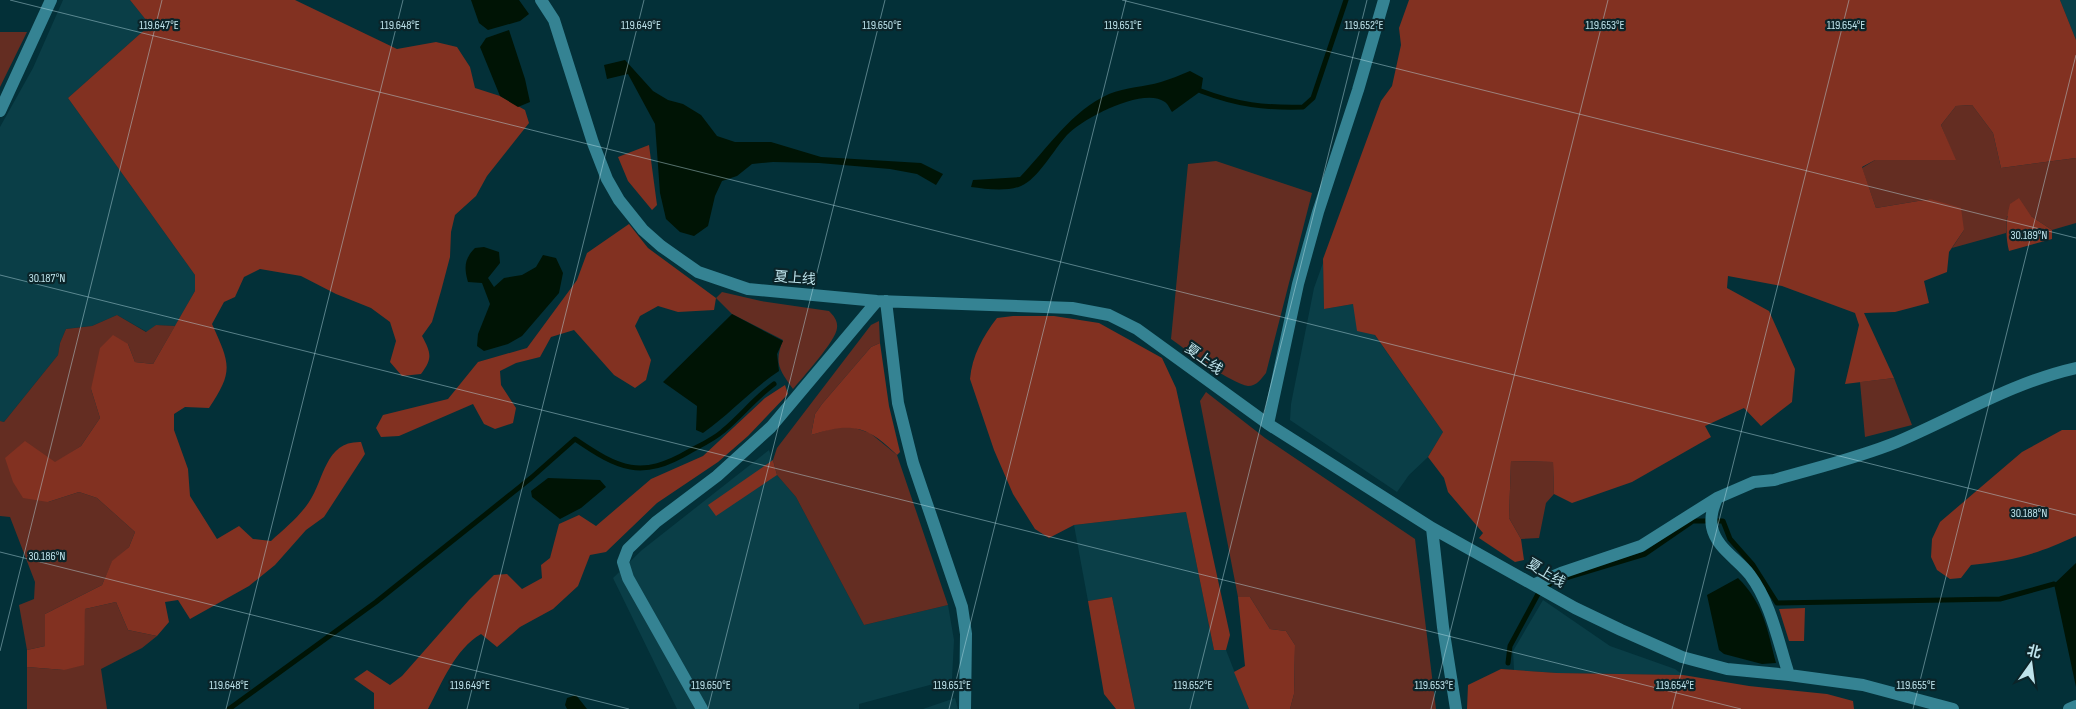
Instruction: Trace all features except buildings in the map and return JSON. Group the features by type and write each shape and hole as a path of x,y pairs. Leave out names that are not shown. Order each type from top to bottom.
{"street":[{"path":"0,111 51,0"},
{"name":"夏上线","path":"541,0 556,28 593,143 607,179 619,200 643,230 661,246 698,272 748,289 881,301 1072,308 1109,315 1137,329 1268,424 1432,528 1613,627 1682,657 1728,669 1863,685 1953,709"},
{"path":"1268,424 1298,284 1384,0"},
{"path":"702,709 628,578 623,562 628,549 656,522 717,476 771,427 881,301"},
{"path":"881,301 898,403 913,463 962,607 966,634 965,709"},
{"path":"1535,584 1641,546 1717,498 1754,482 1774,480 1897,442 1971,406 2060,372 2076,368"},
{"path":"1717,498 1711,514 1712,528 1720,545 1750,575 1766,604 1789,675"},
{"path":"1432,528 1443,627 1456,709"},
{"path":"2069,709 2076,706"}],"shaded area":[{"path":"63,0 130,0 150,25 68,98 195,275 195,291 175,326 156,325 147,332 117,315 92,326 66,329 60,343 58,355 4,422 0,421 0,127 33,68"},
{"path":"130,0 295,0 397,49 436,42 457,47 470,67 475,88 500,96 525,110 529,123 487,176 476,196 455,215 451,232 450,257 441,291 432,322 422,336 429,351 429,359 421,374 402,376 390,362 396,341 390,322 371,308 336,294 301,276 260,269 244,277 235,297 224,302 212,324 226,358 226,376 223,385 209,408 185,407 174,414 174,430 188,469 190,496 217,539 239,526 253,539 271,541 292,522 309,502 333,454 349,443 361,442 365,454 324,517 306,530 275,565 249,586 190,619 178,600 165,602 169,622 157,636 128,630 116,602 85,609 84,665 64,670 27,667 27,650 45,646 45,614 102,585 112,561 129,547 135,532 97,498 79,492 48,502 23,498 13,482 5,458 25,441 55,462 81,446 100,418 91,389 100,348 113,335 128,344 135,362 153,364 195,291 195,275 68,98 150,25"},
{"path":"471,0 519,0 529,14 520,21 488,30 479,23"},
{"path":"1409,0 2060,0 2076,40 2076,158 2001,168 1993,133 1972,105 1956,106 1941,125 1956,160 1875,160 1862,167 1876,208 1930,199 1961,208 1964,230 1949,252 1947,272 1924,281 1929,303 1895,312 1864,313 1894,378 1845,384 1859,325 1855,313 1782,286 1728,276 1727,288 1769,311 1795,369 1792,402 1761,426 1744,408 1705,426 1711,437 1632,482 1572,503 1554,494 1553,462 1511,461 1509,518 1521,539 1524,560 1515,562 1479,538 1483,533 1448,492 1444,478 1428,457 1443,432 1375,335 1357,331 1353,304 1324,309 1323,259 1381,101 1392,86 1401,45 1399,28"},
{"path":"2060,0 2076,0 2076,40"},
{"path":"509,30 525,79 530,102 518,107 500,96 480,47 486,38"},
{"path":"0,32 27,32 0,87"},
{"path":"625,60 653,91 668,100 683,104 701,115 717,136 735,142 771,142 821,157 921,163 943,174 936,185 917,174 890,169 819,163 773,162 752,164 737,176 722,181 715,196 708,226 694,236 680,232 666,219 660,193 655,124 628,74 607,79 604,65"},
{"path":"1190,71 1203,78 1201,91 1172,112 1166,103 1155,98 1143,98 1114,106 1086,120 1067,135 1039,171 1027,183 1015,188 1003,189 971,187 973,180 1020,177 1061,131 1095,101 1109,94 1161,82"},
{"path":"1972,105 1993,133 2001,168 2076,158 2076,223 2052,230 2031,216 2007,216 2006,233 1952,248 1964,230 1930,199 1876,208 1862,168 1875,160 1955,160 1941,125 1956,106"},
{"path":"649,145 657,205 652,210 628,181 618,157"},
{"path":"1216,161 1312,193 1266,373 1258,382 1251,386 1231,379 1171,339 1188,164"},
{"path":"2019,198 2031,216 2052,230 2052,239 2009,251 2007,221 2010,204"},
{"path":"629,224 648,248 716,298 714,310 678,312 658,306 640,316 635,326 651,360 646,380 635,388 614,375 574,330 551,337 540,357 516,363 500,371 501,385 516,408 513,423 495,429 484,424 473,404 399,436 381,437 376,428 383,415 448,399 478,362 527,348 577,280 587,253"},
{"path":"484,247 499,252 500,263 488,278 494,287 504,278 522,275 536,267 543,255 556,258 563,273 559,293 522,336 508,344 484,351 477,346 478,334 490,304 482,283 468,282 466,268 471,252 475,248"},
{"path":"1323,263 1324,309 1353,304 1443,432 1428,457 1409,475 1397,492 1290,420 1291,404 1314,288"},
{"path":"722,292 761,301 829,311 837,323 835,334 825,350 793,389 779,366 780,348 783,340 732,314 716,298"},
{"path":"732,314 783,341 777,354 779,371 703,433 696,430 697,406 663,382"},
{"path":"117,315 146,332 156,325 175,326 153,364 135,362 128,344 91,389 100,418 81,446 55,463 48,502 79,492 97,498 135,532 129,547 112,562 102,585 45,614 45,646 27,650 19,605 34,599 35,582 10,517 0,516 0,421 4,422 58,355 60,343 66,329 92,326"},
{"path":"1054,316 1099,323 1162,358 1176,388 1230,635 1226,650 1214,650 1186,512 1074,525 1049,538 1035,529 1013,494 994,450 970,379 976,354 992,325 997,318"},
{"path":"879,321 880,343 871,347 822,404 815,414 811,435 837,427 852,427 870,433 897,455 948,605 864,625 796,497 777,475 773,460 777,448 871,325"},
{"path":"880,343 889,406 900,452 897,455 877,437 858,429 837,428 811,435 815,414 822,404 871,347"},
{"path":"1894,378 1912,425 1865,437 1860,382"},
{"path":"785,385 788,394 748,436 718,462 657,503 606,552 590,555 578,586 553,609 520,627 497,647 481,634 472,640 456,657 428,709 374,709 374,693 354,679 367,670 390,685 402,676 469,600 494,575 507,574 522,589 542,578 541,565 550,558 559,524 579,515 596,526 651,479 703,456 765,398"},
{"path":"1206,392 1265,438 1415,539 1436,709 1290,709 1294,694 1295,645 1286,631 1270,629 1250,597 1238,597 1200,401"},
{"path":"2062,430 2076,430 2076,536 2025,556 1971,565 1961,578 1950,579 1937,570 1931,557 1932,539 1940,522 2022,452"},
{"path":"769,450 777,475 796,497 864,625 948,605 954,640 952,679 859,704 859,709 677,709 613,578 642,550"},
{"path":"773,460 777,475 716,516 708,505"},
{"path":"1511,461 1553,462 1554,494 1546,503 1539,538 1521,539 1509,518"},
{"path":"548,478 600,480 606,487 581,508 560,519 532,497 531,491"},
{"path":"1186,512 1214,650 1226,650 1249,709 1135,709 1112,597 1088,601 1074,525"},
{"path":"2076,563 2076,687 2054,584"},
{"path":"1738,578 1754,597 1759,607 1767,628 1776,663 1762,664 1724,654 1719,650 1707,595"},
{"path":"1112,597 1135,709 1116,709 1104,694 1088,601"},
{"path":"1238,597 1250,597 1270,629 1286,631 1295,645 1294,694 1290,709 1249,709 1234,672 1245,666"},
{"path":"1543,600 1610,646 1675,669 1683,675 1557,673 1514,670 1513,651"},
{"path":"116,602 128,630 157,636 142,648 101,669 107,709 27,709 27,667 64,670 84,626 85,609"},
{"path":"1805,608 1804,641 1789,641 1779,609"},
{"path":"1501,669 1557,673 1683,675 1749,686 1827,694 1853,701 1854,709 1467,709 1468,685"},
{"path":"576,695 587,709 567,709 565,705 567,698"},
{"path":"955,698 958,709 923,709"}],"waterway":[{"path":"1201,91 1227,100 1251,105 1303,107 1313,98 1346,0"},
{"path":"229,709 376,602 531,478 575,439 618,464 644,468 658,466 716,437 774,384"},
{"path":"1508,663 1510,646 1538,594 1552,582 1645,554 1693,521 1723,521 1730,539 1753,565 1777,603 2000,599 2054,584"}]}
